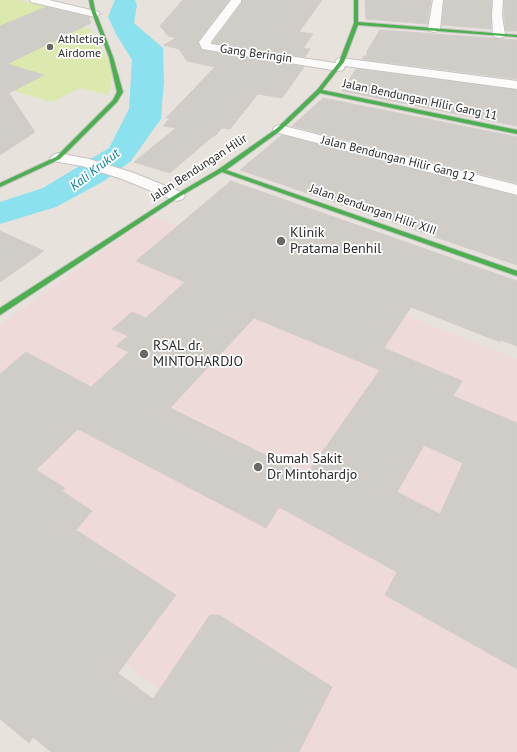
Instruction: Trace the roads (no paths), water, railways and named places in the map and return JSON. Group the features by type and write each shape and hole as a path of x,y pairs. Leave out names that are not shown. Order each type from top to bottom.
{"street":[{"path":"36,0 95,14"},
{"path":"0,185 58,158 115,101 120,92 111,57 91,0"},
{"name":"Gang Beringin","path":"236,0 205,42 206,46 340,64"},
{"name":"Jalan Bendungan Hilir","path":"0,312 177,196 221,170 280,129 319,91 340,64 356,23 356,0"},
{"path":"434,29 438,0"},
{"path":"498,0 497,15 500,35"},
{"path":"356,23 517,36"},
{"path":"340,64 517,85"},
{"name":"Jalan Bendungan Hilir Gang 11","path":"319,91 517,132"},
{"name":"Jalan Bendungan Hilir Gang 12","path":"280,129 517,190"},
{"path":"58,158 84,162 128,176 177,196"},
{"name":"Jalan Bendungan Hilir XIII","path":"221,170 517,274"}],"water":[{"name":"Kali Krukut","path":"115,0 135,0 137,5 134,23 163,48 164,81 161,119 131,161 104,181 56,207 0,224 0,202 43,188 109,148 129,109 132,60 116,34 108,17"}],"place":[{"name":"Athletiqs Airdome","path":"50,47"},
{"name":"Klinik Pratama Benhil","path":"281,241"},
{"name":"RSAL dr. MINTOHARDJO","path":"144,354"},
{"name":"Rumah Sakit Dr Mintohardjo","path":"258,467"}]}
